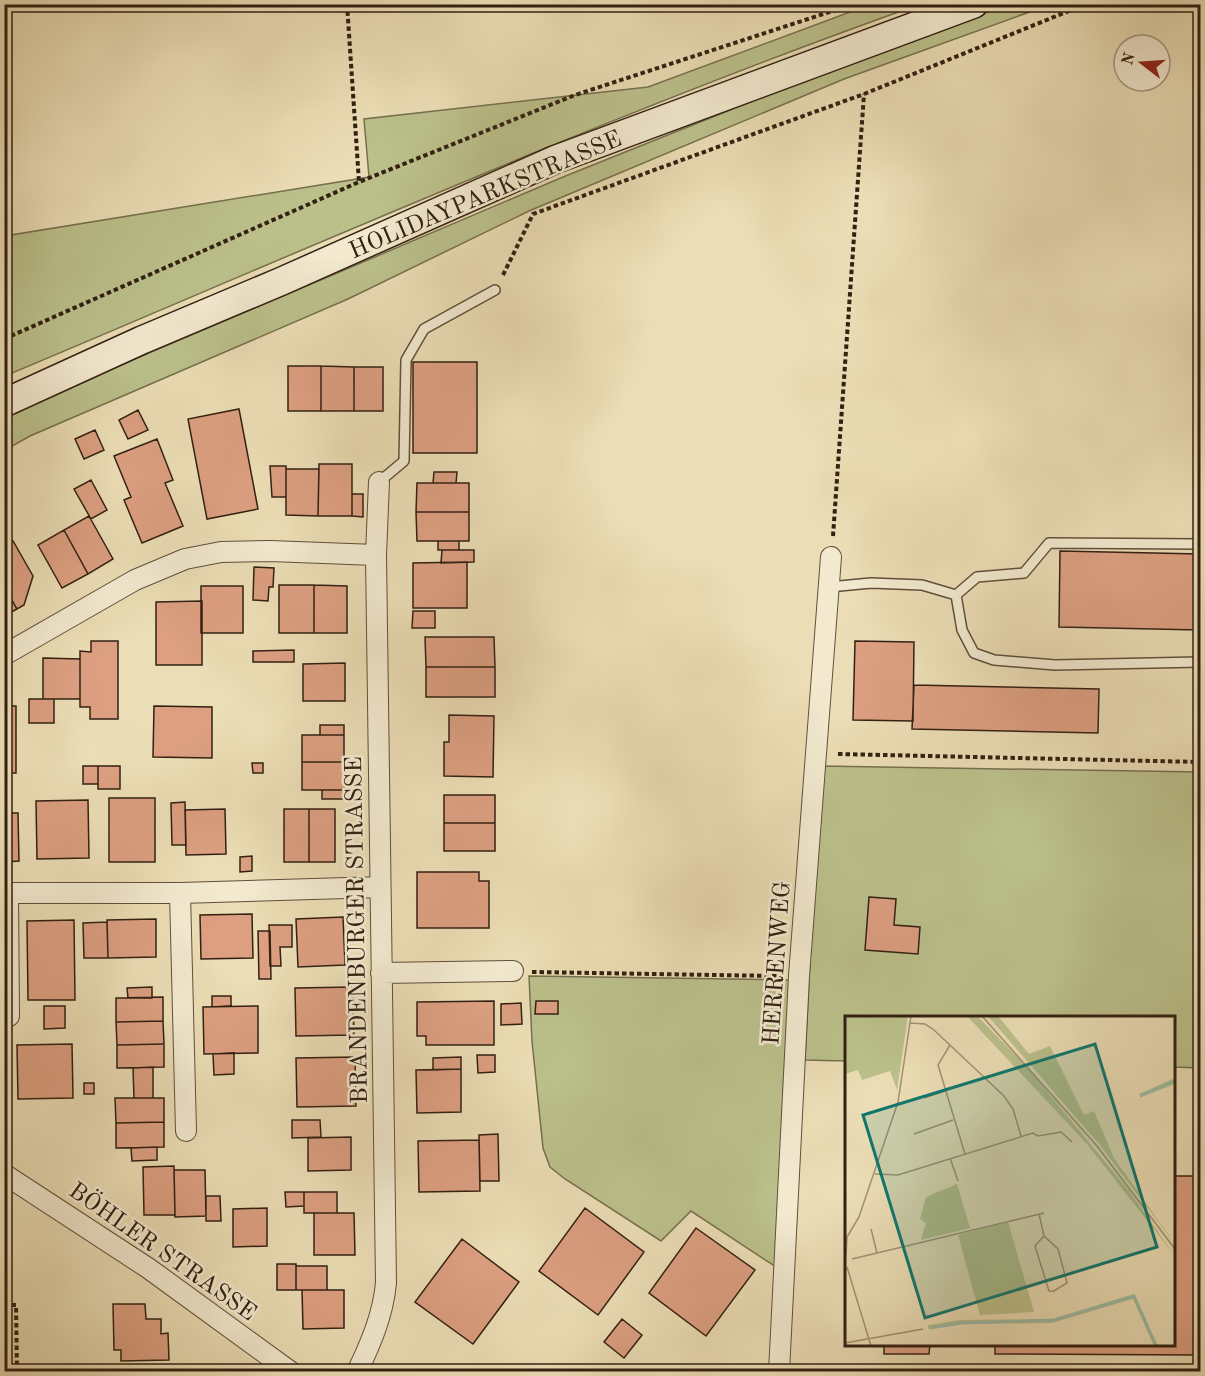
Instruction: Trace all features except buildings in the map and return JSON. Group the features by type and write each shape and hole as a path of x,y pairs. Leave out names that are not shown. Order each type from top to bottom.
{"main road":[{"name":"HOLIDAYPARKSTRASSE","path":"4,403 142,340 282,281 554,160 974,4"}],"street":[{"name":"BRANDENBURGER STRASSE","path":"357,1371 377,1326 384,1304 386,1283 376,555 379,482"},
{"path":"4,656 135,580 185,559 220,552 270,550 376,555"},
{"name":"HERRENWEG","path":"779,1371 800,976 831,557"},
{"path":"9,1016 6,893 180,893 380,887"},
{"path":"180,893 186,1131"},
{"path":"381,973 513,971"},
{"name":"BÖHLER STRASSE","path":"4,1174 148,1268 291,1371"}],"lane":[{"path":"379,482 404,461 406,360 424,329 495,290"},
{"path":"956,595 977,577 1024,573 1049,543 1200,544"},
{"path":"829,587 871,583 922,585 956,595"},
{"path":"956,595 962,630 974,653 994,660 1055,665 1200,662"},
{"path":"1197,1371 1200,1357"}],"path":[{"path":"348,4 359,182"},
{"path":"4,339 359,182 575,95 854,4"},
{"path":"495,290 533,214 864,94 1086,4"},
{"path":"831,557 864,94"},
{"path":"816,754 1200,762"},
{"path":"513,971 800,976"},
{"path":"4,1305 16,1305 17,1371"}],"green space":[{"path":"869,5 918,5 802,47 573,137 5,376 5,236 369,177 364,119 648,87"},
{"path":"1007,5 1049,5 844,79 529,211 348,299 30,436 5,450 5,415 15,410 563,177 852,61"},
{"path":"820,766 1200,772 1200,1068 1175,1067 1175,1016 845,1016 845,1061 805,1060"},
{"path":"529,976 790,980 776,1267 691,1211 661,1241 550,1167 543,1148 532,1041"}]}
